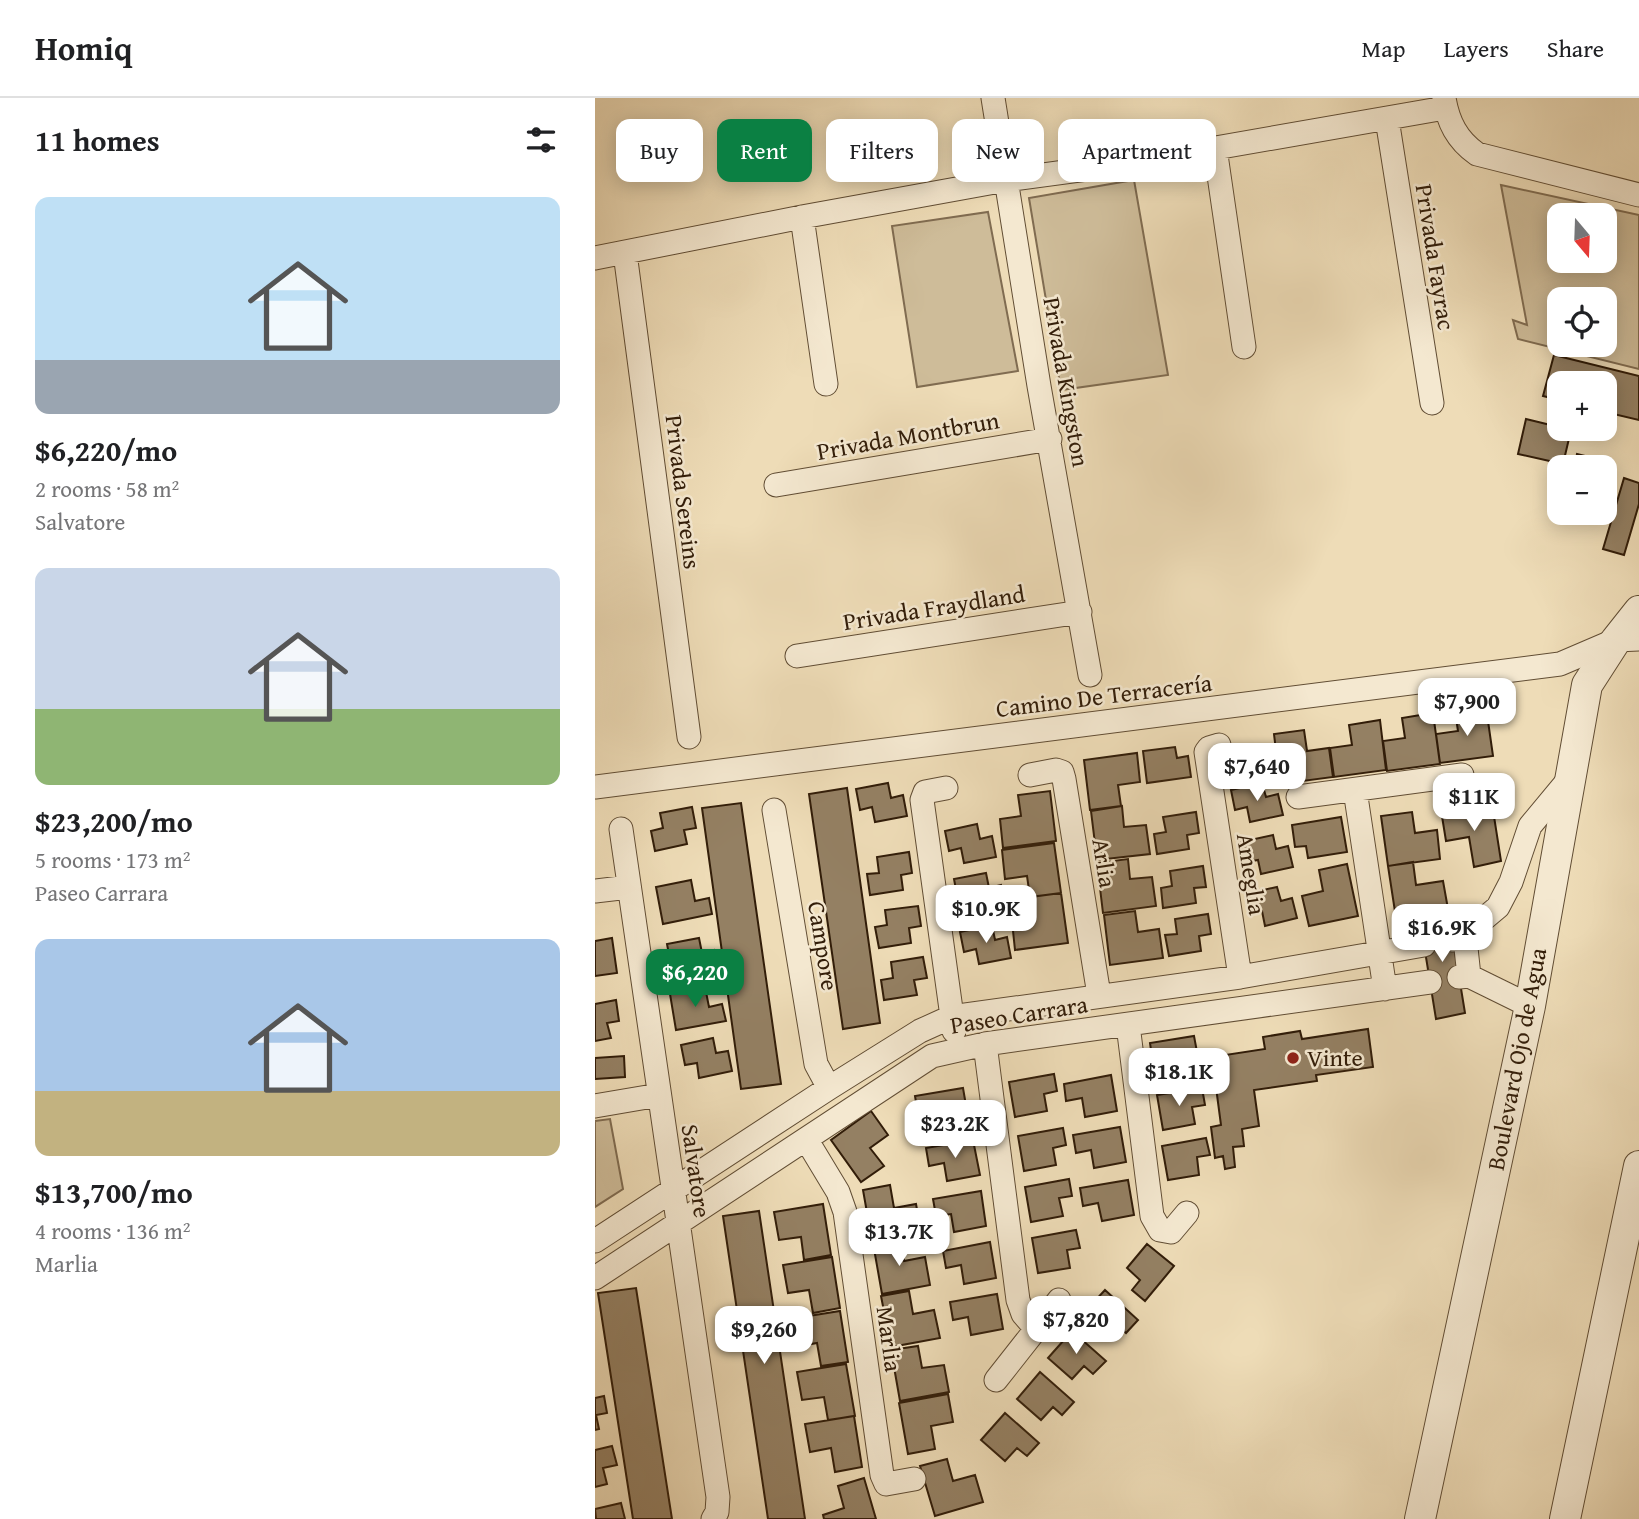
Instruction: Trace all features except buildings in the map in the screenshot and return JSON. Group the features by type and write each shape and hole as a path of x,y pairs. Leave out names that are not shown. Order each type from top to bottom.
{"street":[{"name":"Privada Kingston","path":"993,98 996,119"},
{"path":"1216,148 1387,119 1445,103 1451,125 1463,144 1477,154 1639,195"},
{"name":"Privada Fayrac","path":"1387,119 1432,403"},
{"path":"1216,155 1244,347"},
{"path":"595,258 995,182"},
{"name":"Privada Kingston","path":"1006,182 1090,675"},
{"path":"802,217 826,384"},
{"name":"Privada Sereins","path":"625,253 689,737"},
{"name":"Privada Montbrun","path":"776,485 1049,439"},
{"name":"Boulevard Ojo de Agua","path":"1420,1519 1530,1006 1587,685 1627,640 1639,611"},
{"name":"Privada Fraydland","path":"797,656 1080,612"},
{"name":"Camino De Terracería","path":"595,788 1560,664 1627,640"},
{"name":"Ameglia","path":"1219,745 1206,752 1240,977"},
{"name":"Arlia","path":"1030,775 1056,770 1062,772 1099,995"},
{"path":"1298,797 1462,775"},
{"path":"1530,1006 1464,976 1467,948 1463,934 1497,907 1511,883 1530,826 1569,779"},
{"path":"946,788 925,792 922,800 957,1048"},
{"path":"1355,790 1385,989"},
{"name":"Campore","path":"774,810 816,1064 829,1088"},
{"name":"Salvatore","path":"621,829 718,1497 717,1512 713,1519"},
{"path":"595,891 629,887"},
{"name":"Paseo Carrara","path":"595,1241 829,1088 920,1031 951,1017 1240,977 1424,945"},
{"name":"Paseo Carrara","path":"595,1278 932,1056 957,1048 1430,982"},
{"path":"1128,1025 1152,1216 1160,1230 1171,1232 1187,1213"},
{"path":"985,1044 1018,1300 1023,1314 1037,1330"},
{"path":"595,1106 659,1095"},
{"name":"Marlia","path":"806,1139 838,1192 845,1212 882,1475 886,1484 914,1479"},
{"path":"1565,1519 1638,1174"},
{"path":"996,1380 1059,1300"}],"shaded area":[{"path":"1134,182 1168,375 1061,390 1029,198"},
{"path":"1501,185 1584,203 1547,203 1547,273 1617,273 1617,210 1639,215 1639,369 1591,357 1617,357 1617,287 1547,287 1547,346 1518,339 1513,320 1527,325"},
{"path":"988,212 1018,371 917,387 892,226"},
{"path":"610,1119 623,1189 595,1207 595,1121"}],"place":[{"name":"Vinte","path":"1293,1058"}]}
